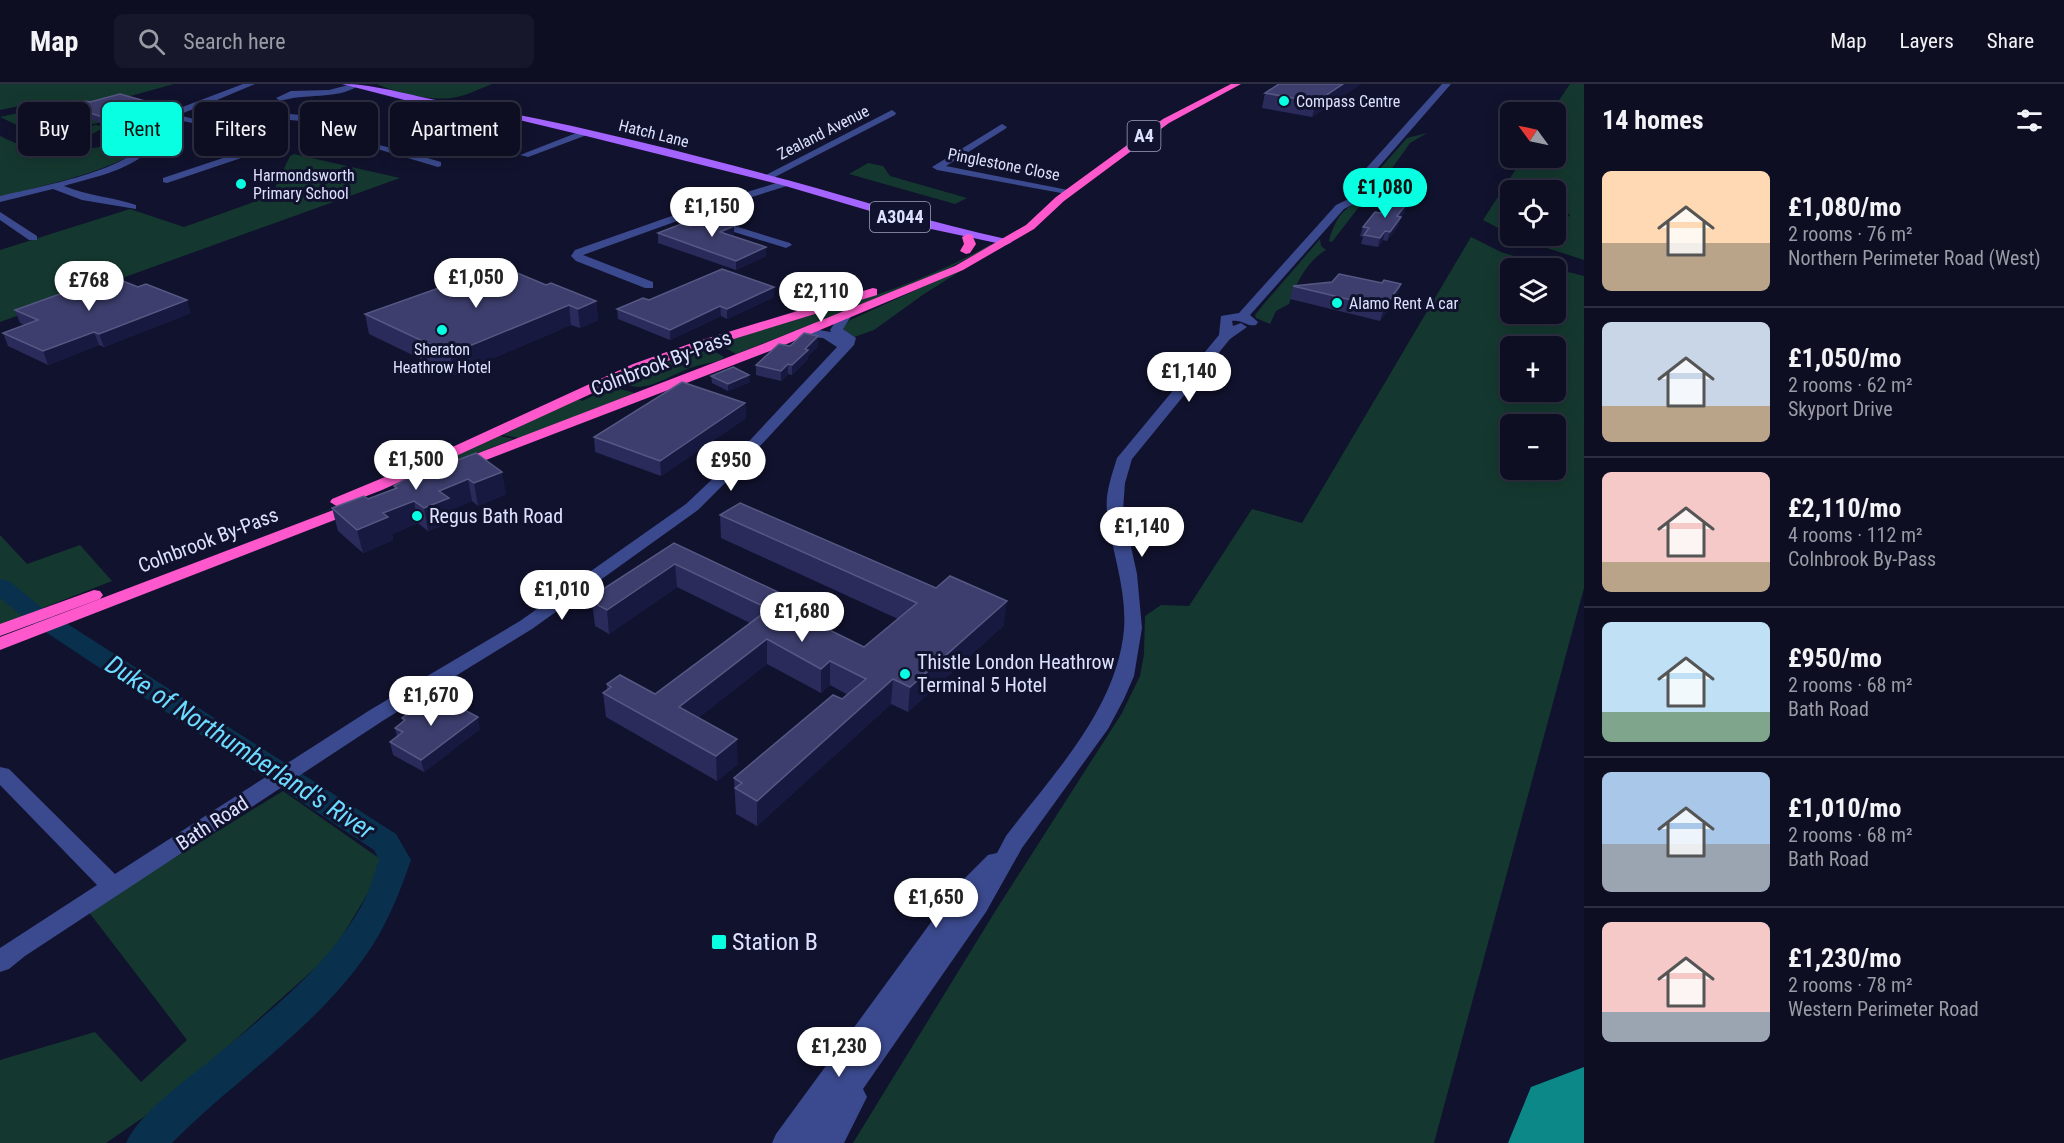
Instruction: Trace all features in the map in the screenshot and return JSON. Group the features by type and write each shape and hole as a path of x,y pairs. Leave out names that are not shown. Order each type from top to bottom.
{"highway":[{"name":"A4","path":"1064,196 1166,121 1237,84"},
{"name":"Colnbrook By-Pass","path":"52,617 364,492 615,377 686,349 892,286 966,251 996,242 1036,223 1064,196"},
{"path":"966,251 970,244 968,237"},
{"name":"Colnbrook By-Pass","path":"0,630 30,625 52,617 732,360 959,268 996,242"},
{"path":"686,349 716,349 728,354 732,360"},
{"path":"615,377 620,386 628,389 664,386"},
{"name":"Colnbrook By-Pass","path":"0,644 30,625"}],"main road":[{"name":"Hatch Lane","path":"350,85 428,102"},
{"name":"Hatch Lane","path":"520,117 767,177 968,237 996,242"},
{"name":"Hatch Lane","path":"950,231 996,242"}],"street":[{"path":"183,108 251,84"},
{"path":"829,1143 888,1035 978,906 1014,842 1101,724 1124,676 1133,628 1128,574 1115,510 1117,483 1125,458 1226,330 1241,322 1344,196 1365,176 1447,84"},
{"path":"280,98 291,94 329,93 350,85"},
{"path":"204,100 279,116 300,118"},
{"name":"Zealand Avenue","path":"767,177 892,113"},
{"name":"Pinglestone Close","path":"1002,127 937,167 1064,196"},
{"path":"525,156 584,133"},
{"path":"378,148 390,151"},
{"path":"0,199 104,170 139,156"},
{"path":"167,180 238,156"},
{"path":"406,156 438,164"},
{"path":"1363,194 1365,176"},
{"path":"649,285 580,259 579,252 687,214 786,183"},
{"path":"53,185 82,197 117,202 132,207"},
{"path":"1344,196 1363,194"},
{"path":"1344,196 1363,194"},
{"path":"687,214 786,245"},
{"path":"0,215 33,238"},
{"path":"801,333 830,336 839,340 843,348 849,339 836,330 846,315"},
{"name":"Bath Road","path":"0,962 16,949 376,715 526,625 578,589 699,500 843,348"},
{"path":"2,774 114,887"},
{"path":"793,1141 967,891 1014,842"},
{"path":"793,1141 888,1035"}],"green space":[{"path":"0,84 174,84 102,102 102,122 90,124 90,102 18,102 18,106 0,110"},
{"path":"377,84 492,84 461,96 427,98 405,94"},
{"path":"1570,84 1584,84 1584,260 1544,246 1566,246 1566,217 1570,216 1566,212 1566,180 1509,180 1517,168 1566,168 1566,102 1558,102"},
{"path":"18,113 18,126 0,117"},
{"path":"96,125 102,128 90,136 90,126"},
{"path":"1427,133 1410,143 1379,182 1389,190 1419,196 1387,193 1372,186 1371,179 1407,138"},
{"path":"0,136 18,142 18,156 90,156 90,148 102,147 102,156 130,156 90,172 0,197"},
{"path":"294,154 400,178 0,322 0,250 130,209 184,227 271,196 290,156"},
{"path":"868,163 883,166 890,176 967,198 955,204 849,174"},
{"path":"1500,194 1500,229 1483,220"},
{"path":"1377,199 1407,201 1362,203 1332,242 1329,241 1336,223 1345,210 1359,202"},
{"path":"1471,237 1501,252 1520,258 1500,258 1500,324 1566,324 1566,272 1584,276 1584,588 1434,1143 853,1143 996,910 1122,713 1140,676 1144,654 1145,616 1161,605 1189,606 1252,509 1302,523"},
{"path":"1320,239 1321,246 1326,250 1313,260 1303,273 1289,304 1276,311 1270,324 1256,318 1255,315 1263,305"},
{"path":"991,244 934,276 736,354 724,347 710,344 889,290 958,262"},
{"path":"967,267 874,330 854,337 842,328 850,320"},
{"path":"702,350 714,351 724,357 648,385 630,386 622,382 623,379"},
{"path":"612,387 635,393 519,438 503,435 576,398 582,401"},
{"path":"500,436 514,439 298,522 405,479"},
{"path":"0,535 27,564 80,545 112,581 35,611 0,582"},
{"path":"0,586 32,612 0,630"},
{"path":"283,791 386,863 332,953 167,1101 106,1143 0,1143 0,1060 95,1032 141,1082 187,1040 88,911"}],"building":[{"path":"1279,84 1343,84 1316,102 1265,93"},
{"path":"120,94 145,101 102,102 102,117 90,113 90,102"},
{"path":"1393,199 1408,202 1397,216 1401,217 1390,232 1385,231 1380,238 1364,235 1369,228 1363,227 1375,212 1381,213"},
{"path":"706,217 734,226 720,232 766,247 736,261 658,233 697,218"},
{"path":"501,266 546,285 551,283 596,301 578,309 569,305 450,354 365,314"},
{"path":"722,269 774,287 727,309 720,306 670,330 617,309 643,298 649,300"},
{"path":"1339,274 1382,283 1384,280 1401,284 1384,308 1293,286 1332,282"},
{"path":"110,276 138,287 146,284 187,300 99,334 94,332 43,351 3,333 38,320 15,310"},
{"path":"804,333 818,336 805,349 808,350 792,365 788,364 781,371 756,365 779,344 790,346"},
{"path":"733,367 749,375 728,384 711,376"},
{"path":"682,382 745,403 660,461 594,437"},
{"path":"476,453 502,472 474,483 468,479 439,491 449,498 424,508 414,501 383,513 388,517 357,530 332,508 364,496 368,499 397,488 394,486 407,478 420,475 423,478 451,467 447,464"},
{"path":"740,503 936,588 950,576 1007,601 910,687 893,679 757,801 735,788 742,783 734,778 833,695 842,699 866,679 830,661 821,669 767,639 679,707 737,739 716,756 603,693 611,687 607,684 620,675 655,694 769,609 675,564 607,610 592,602 599,598 594,595 674,543 816,610 805,618 864,647 917,603 720,515"},
{"path":"440,697 478,717 421,760 390,742 403,732 395,728 405,720 402,718 422,704 427,706"}],"waterway":[{"name":"Duke of Northumberland's River","path":"0,586 32,612 385,842 395,860 381,899 362,934 337,966 279,1025 185,1104 146,1143"}],"runway":[{"path":"1583,1143 1584,1135"}],"place":[{"name":"Compass Centre","path":"1284,101"},
{"name":"Harmondsworth Primary School","path":"241,184"},
{"name":"Alamo Rent A car","path":"1337,303"},
{"name":"Sheraton Heathrow Hotel","path":"442,330"},
{"name":"Regus Bath Road","path":"417,516"},
{"name":"Thistle London Heathrow Terminal 5 Hotel","path":"905,674"},
{"name":"Station B","path":"719,942"}]}
